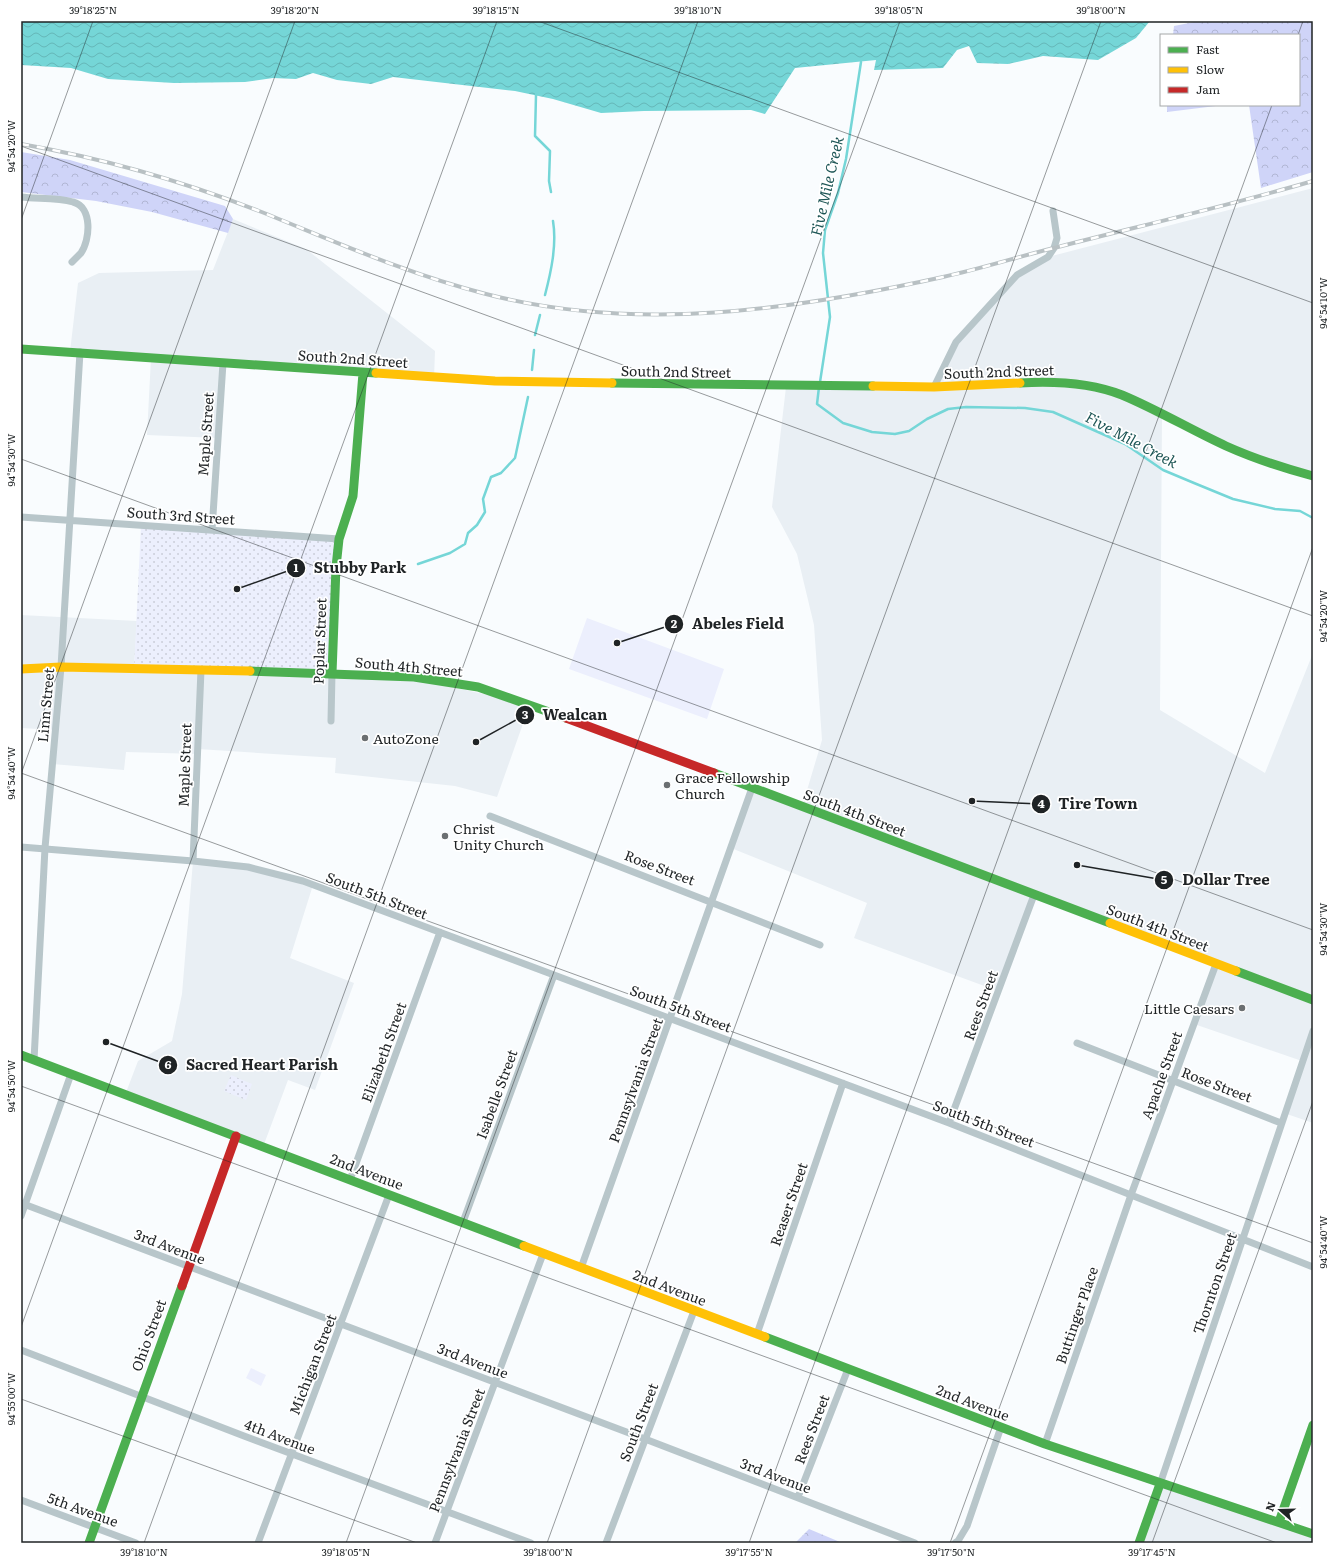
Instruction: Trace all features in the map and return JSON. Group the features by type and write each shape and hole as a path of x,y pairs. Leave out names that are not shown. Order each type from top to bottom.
{"main road":[{"name":"South 2nd Street","path":"21,349 495,381 934,388 1037,382 1090,387 1121,395 1226,446 1264,462 1313,476"},
{"name":"Poplar Street","path":"332,673 336,567 339,539 353,496 363,373"},
{"name":"South 4th Street","path":"21,668 61,667 332,673 414,678 478,687 530,704 1313,1000"},
{"name":"2nd Avenue","path":"21,1056 463,1222 543,1254 1045,1444 1160,1484 1313,1534"},
{"name":"Ohio Street","path":"89,1543 236,1136"},
{"path":"1279,1522 1313,1425"},
{"name":"Thornton Street","path":"1139,1543 1160,1484"}],"street":[{"path":"21,198 74,202 82,206 86,216 88,228 86,240 81,253 72,262"},
{"path":"934,388 956,342 1016,275 1048,257 1056,238 1053,210"},
{"name":"Linn Street","path":"34,1060 45,848 61,667 80,352"},
{"name":"Maple Street","path":"212,530 223,363"},
{"name":"South 3rd Street","path":"21,517 339,539"},
{"name":"Maple Street","path":"193,861 201,670"},
{"name":"Poplar Street","path":"331,721 332,673"},
{"name":"Pennsylvania Street","path":"581,1268 752,788"},
{"name":"Rose Street","path":"490,816 820,945"},
{"name":"South 5th Street","path":"21,847 248,867 303,881 949,1123 1313,1267"},
{"name":"Rees Street","path":"949,1123 1034,895"},
{"name":"Elizabeth Street","path":"350,1180 440,932"},
{"name":"Apache Street","path":"1131,1194 1216,964"},
{"name":"Isabelle Street","path":"463,1222 554,975"},
{"name":"Thornton Street","path":"1160,1484 1313,1031"},
{"name":"Rose Street","path":"1077,1043 1281,1122"},
{"path":"21,1216 23,1204 71,1074"},
{"name":"Reaser Street","path":"757,1334 843,1083"},
{"name":"Buttinger Place","path":"1045,1444 1131,1194"},
{"name":"Michigan Street","path":"258,1543 390,1195"},
{"name":"3rd Avenue","path":"23,1204 798,1497 915,1543"},
{"name":"Pennsylvania Street","path":"435,1543 543,1254"},
{"name":"South Street","path":"606,1543 694,1311"},
{"name":"4th Avenue","path":"21,1350 141,1397 531,1543"},
{"name":"Rees Street","path":"798,1497 848,1369"},
{"path":"955,1543 958,1541 967,1526 1001,1427"},
{"name":"5th Avenue","path":"21,1500 136,1543"}],"shaded area":[{"path":"1313,188 1313,476 1304,474 1162,416 1160,710 1265,773 1313,653 1313,1123 1284,1113 1302,1061 1194,1024 1216,964 1034,895 998,991 854,938 867,903 731,848 752,788 802,807 822,740 814,625 797,554 772,507 786,387 934,387 956,342 1017,275 1048,257"},
{"path":"233,219 306,249 435,351 434,378 223,363 218,438 147,435 151,358 70,352 78,283 99,273 213,270"},
{"path":"141,525 339,539 332,673 134,669"},
{"path":"21,615 137,621 134,668 406,677 530,704 497,797 455,786 335,773 336,758 198,749 198,754 126,752 124,770 52,764 56,730 21,728"},
{"path":"587,618 724,669 707,719 569,669"},
{"path":"193,861 248,867 313,885 290,958 354,983 315,1090 288,1080 263,1147 125,1095 138,1061 172,1041 182,994"},
{"path":"231,1075 252,1084 246,1100 224,1091"},
{"path":"251,1368 266,1375 261,1386 246,1378"},
{"path":"1160,1484 1313,1534 1313,1543 1139,1543"}],"green space":[{"path":"1199,21 1313,21 1313,172 1261,188 1249,106 1300,106 1300,34 1173,34 1174,26"},
{"path":"1167,106 1216,106 1167,112"},
{"path":"21,152 70,160 225,206 233,219 228,233 152,212 96,201 21,192"},
{"path":"809,1529 840,1542 840,1543 795,1543"}],"water":[{"path":"21,21 1150,21 1136,38 1098,60 1043,56 1008,64 977,63 969,46 957,50 943,68 874,70 876,60 795,68 765,114 751,110 601,113 553,99 515,91 393,77 371,84 337,80 313,73 296,79 273,78 245,82 174,83 108,79 71,68 21,65"}],"waterway":[{"name":"Five Mile Creek","path":"820,382 830,317 823,253 825,230 838,193 846,159 861,62"},
{"path":"536,95 535,136 550,151 549,181 551,192"},
{"path":"545,295 554,249 553,221"},
{"path":"535,335 540,315"},
{"path":"532,370 534,350"},
{"name":"Five Mile Creek","path":"819,387 817,404 843,423 872,432 895,434 909,431 927,419 948,409 966,407 1025,408 1053,412 1125,444 1163,470 1233,499 1275,509 1300,511 1313,518"},
{"path":"418,564 450,553 465,544 468,533 477,525 485,512 483,499 491,477 501,473 515,458 528,397"}],"railway":[{"path":"21,144 112,163 171,180 259,211 399,267 486,294 543,306 600,312 657,314 715,312 772,307 886,289 971,270 1313,181"}],"traffic: fast":[{"path":"21,349 376,373"},
{"path":"332,673 336,567 339,539 353,496 363,373"},
{"path":"1020,383 1046,382 1085,385 1110,391 1135,401 1237,451 1269,463 1313,476"},
{"path":"612,383 873,386"},
{"path":"250,671 414,677 478,687 566,718"},
{"path":"714,773 1110,923"},
{"path":"1236,971 1313,1000"},
{"path":"21,1055 524,1246"},
{"path":"89,1543 182,1286"},
{"path":"765,1337 1045,1444 1313,1534"},
{"path":"1279,1522 1313,1425"},
{"path":"1139,1543 1160,1484"}],"traffic: slow":[{"path":"376,373 495,381 612,383"},
{"path":"873,386 934,387 1020,383"},
{"path":"21,669 61,667 250,671"},
{"path":"1110,923 1236,971"},
{"path":"524,1246 765,1337"}],"traffic: jam":[{"path":"566,718 714,773"},
{"path":"182,1286 236,1136"}],"place":[{"name":"Stubby Park","path":"237,589"},
{"name":"Abeles Field","path":"617,643"},
{"name":"AutoZone","path":"365,738"},
{"name":"Wealcan","path":"476,742"},
{"name":"Grace Fellowship Church","path":"667,785"},
{"name":"Tire Town","path":"972,801"},
{"name":"Christ Unity Church","path":"445,836"},
{"name":"Dollar Tree","path":"1077,865"},
{"name":"Little Caesars","path":"1242,1008"},
{"name":"Sacred Heart Parish","path":"106,1042"}]}
